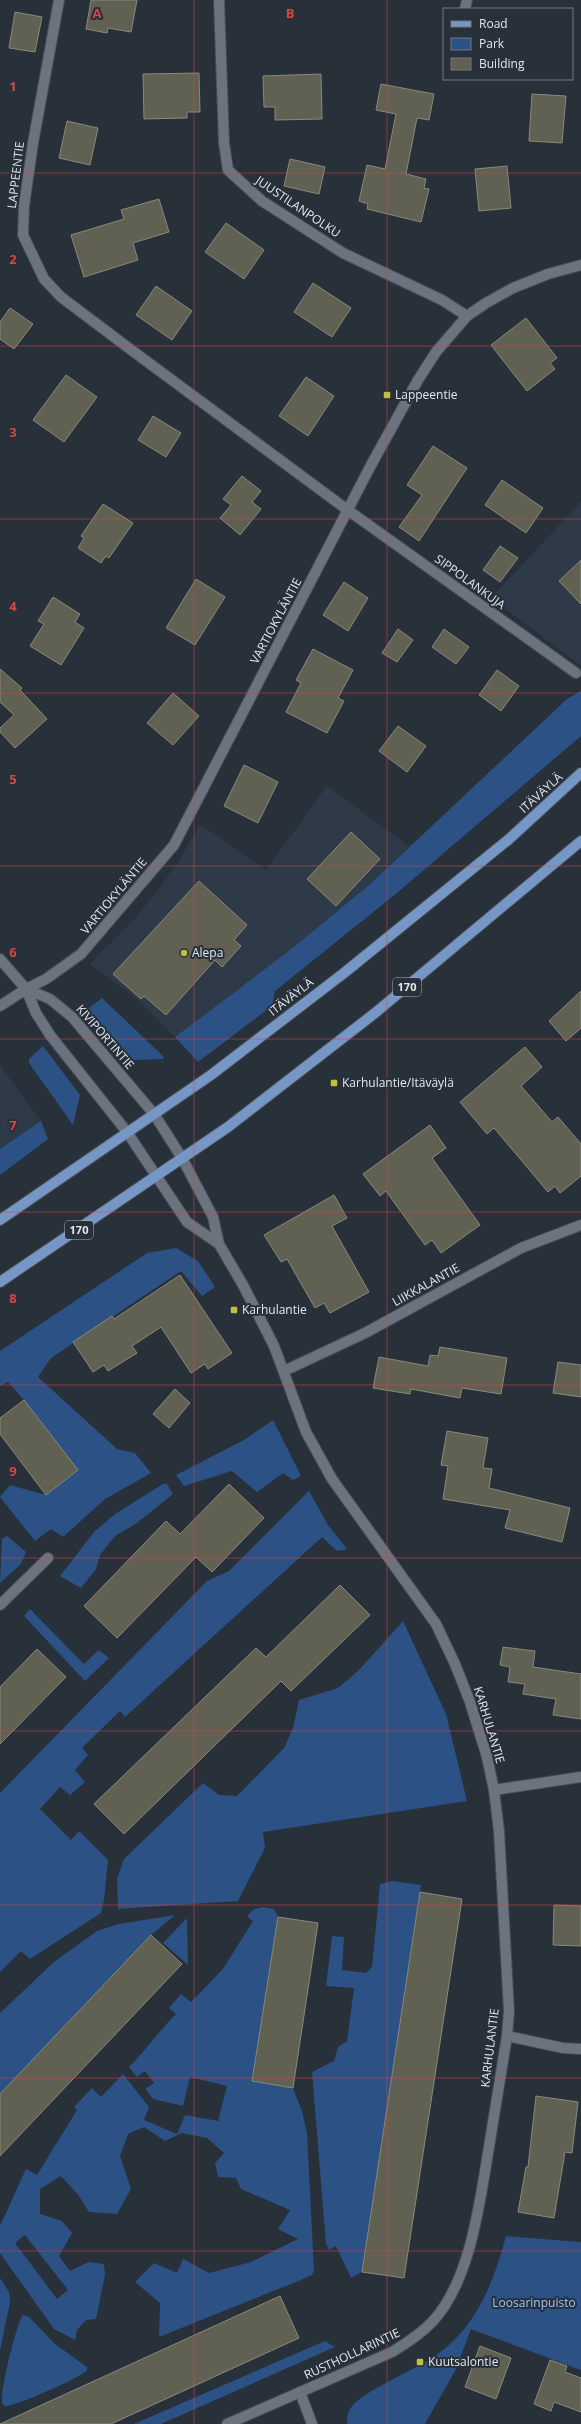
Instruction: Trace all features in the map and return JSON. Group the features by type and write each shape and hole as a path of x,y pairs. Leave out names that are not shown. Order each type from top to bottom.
{"main road":[{"name":"ITÄVÄYLÄ","path":"0,1220 210,1075 344,973 508,840 581,773"},
{"name":"170","path":"0,1282 228,1127 375,1013 581,841"}],"street":[{"name":"LAPPEENTIE","path":"59,0 33,143 24,213 23,235 44,279 61,297 349,511"},
{"name":"JUUSTILANPOLKU","path":"219,0 224,143 228,170 262,201 343,253 442,300 467,316"},
{"name":"VARTIOKYLÄNTIE","path":"0,1006 52,974 81,954 94,942 174,845 418,380 436,352 467,316 513,288 548,274 581,265"},
{"name":"SIPPOLANKUJA","path":"349,511 576,673"},
{"name":"KIVIPORTINTIE","path":"0,959 26,989 36,1013 50,1035 127,1132"},
{"name":"KIVIPORTINTIE","path":"26,989 50,999 72,1016 154,1114"},
{"name":"KARHULANTIE","path":"154,1114 182,1158 213,1217 219,1244 244,1285 284,1371 304,1426 332,1479 436,1624 470,1702 487,1757 494,1790 499,1831 509,1975 507,2036 478,2209 460,2273"},
{"name":"KARHULANTIE","path":"127,1132 187,1222 219,1244"},
{"name":"LIIKKALANTIE","path":"284,1371 365,1333 521,1248 581,1225"},
{"path":"0,1605 48,1558"},
{"path":"494,1790 581,1777"},
{"path":"507,2036 563,2048 581,2049"},
{"name":"RUSTHOLLARINTIE","path":"226,2424 392,2352 415,2338 434,2320 447,2302 460,2273"},
{"path":"300,2392 312,2424"}],"shaded area":[{"path":"581,502 581,666 491,598"},
{"path":"327,786 409,846 369,885 290,950 175,1037 137,999 90,964 136,917 158,890 180,859 200,824 266,870"},
{"path":"0,1065 41,1121 0,1149"}],"green space":[{"path":"581,691 581,736 397,893 275,991 272,1006 198,1062 175,1037 290,950 369,885 567,699"},
{"path":"102,998 164,1057 163,1059 132,1060 86,1010"},
{"path":"43,1046 80,1095 73,1125 29,1063 29,1059"},
{"path":"41,1121 48,1139 0,1175 0,1149"},
{"path":"176,1248 198,1261 215,1287 202,1296 181,1271 51,1358 38,1377 117,1449 135,1453 151,1473 105,1499 63,1537 51,1529 35,1541 0,1497 10,1485 46,1495 78,1470 24,1400 8,1382 0,1386 0,1351 147,1253"},
{"path":"273,1420 301,1476 293,1480 283,1473 257,1492 232,1471 184,1486 176,1475 244,1440"},
{"path":"163,1484 167,1484 173,1494 137,1523 115,1536 100,1555 96,1569 81,1588 60,1576 94,1532 115,1514"},
{"path":"309,1491 328,1525 347,1549 337,1551 322,1537 125,1717 120,1711 82,1748 88,1755 75,1770 85,1782 70,1795 60,1787 40,1809 71,1840 79,1831 108,1860 104,1900 101,1913 30,1959 21,1951 0,1972 0,1793 207,1581 229,1571"},
{"path":"7,1536 26,1552 21,1564 0,1583 2,1539"},
{"path":"30,1609 84,1664 99,1650 109,1658 85,1681 24,1616"},
{"path":"403,1621 446,1714 467,1801 263,1832 265,1848 238,1901 118,1909 117,1879 124,1859 203,1783 219,1795 237,1796 284,1748 293,1728 299,1700 338,1688 358,1671"},
{"path":"393,1881 421,1885 362,2272 351,2278 336,2246 329,2250 326,2244 312,2072 334,2061 338,2047 347,2041 354,1988 326,1986 332,1936 344,1937 342,1970 366,1973 372,1967 380,1884"},
{"path":"263,1907 274,1909 278,1917 252,2081 293,2088 302,2111 307,2133 314,2271 312,2275 301,2280 159,2337 160,2303 135,2282 154,2263 177,2273 183,2259 209,2273 251,2262 298,2239 278,2229 290,2210 241,2189 236,2178 218,2177 215,2163 224,2153 207,2138 182,2133 165,2141 144,2127 128,2134 120,2156 131,2189 117,2214 89,2212 79,2196 61,2176 40,2189 40,2214 62,2221 72,2233 59,2256 70,2271 89,2262 104,2264 105,2275 96,2319 86,2320 77,2330 75,2340 54,2329 0,2253 0,2226 26,2169 37,2175 77,2110 74,2107 92,2088 101,2097 123,2074 149,2107 144,2120 177,2134 185,2115 218,2121 227,2086 190,2077 183,2106 153,2099 145,2089 154,2083 145,2071 137,2077 129,2067 176,2014 169,2008 181,1994 191,2002 223,1969 253,1921 247,1916 254,1909","holes":["25,2235 68,2290 57,2299 15,2243"]},
{"path":"175,1915 151,1935 0,2094 0,2013 54,1962 97,1931 119,1924"},
{"path":"187,1918 188,1965 163,1943"},
{"name":"Loosarinpuisto","path":"506,2236 581,2242 581,2370 471,2329 456,2369 425,2424 347,2424 347,2416 349,2411 356,2402 375,2389 432,2358 460,2333 481,2304 495,2271"},
{"path":"0,2278 9,2292 10,2302 0,2351"},
{"path":"23,2315 29,2317 55,2344 87,2367 87,2370 73,2379 48,2391 21,2402 5,2406 2,2403 2,2396 6,2372 13,2343"},
{"path":"325,2341 335,2347 161,2424 134,2424"}],"building":[{"path":"91,0 137,0 131,32 108,28 107,33 86,29"},
{"path":"15,12 42,17 35,52 9,48"},
{"path":"199,73 200,112 187,112 187,118 144,119 143,74"},
{"path":"321,74 322,119 275,120 275,107 264,107 263,76"},
{"path":"381,84 434,94 429,120 417,118 406,174 426,179 424,188 429,189 421,222 367,209 368,204 359,201 367,165 385,169 396,114 376,110"},
{"path":"532,94 566,96 562,143 529,141"},
{"path":"67,121 98,128 90,165 59,158"},
{"path":"290,159 325,167 319,194 284,186"},
{"path":"507,166 511,208 479,211 475,169"},
{"path":"159,199 169,232 133,243 138,260 84,277 71,235 124,219 121,210"},
{"path":"226,223 264,250 244,279 205,252"},
{"path":"313,283 351,308 332,337 294,312"},
{"path":"156,286 192,311 172,340 136,315"},
{"path":"10,308 33,324 14,349 0,339 0,322"},
{"path":"526,318 557,358 550,363 555,369 527,391 491,345"},
{"path":"66,375 97,397 64,442 33,420"},
{"path":"306,377 334,396 308,436 279,416"},
{"path":"153,416 181,433 166,457 138,440"},
{"path":"433,446 467,468 419,541 399,527 422,495 407,485"},
{"path":"242,476 261,491 252,502 261,509 240,535 220,518 231,505 223,499"},
{"path":"502,480 543,508 526,533 485,505"},
{"path":"103,504 133,523 109,558 106,556 101,563 78,548 84,538 81,536"},
{"path":"500,546 518,558 500,582 483,570"},
{"path":"581,560 581,604 559,581"},
{"path":"196,579 225,597 195,645 166,628"},
{"path":"344,582 368,598 348,631 323,615"},
{"path":"53,597 80,614 75,622 84,628 61,665 30,646 44,624 38,621"},
{"path":"398,629 413,640 397,662 382,653"},
{"path":"444,629 469,647 456,664 432,647"},
{"path":"313,649 353,670 338,698 344,701 327,733 286,712 301,683 296,680"},
{"path":"0,669 22,688 20,690 47,719 15,748 0,732 0,728 14,715 0,702"},
{"path":"497,670 519,686 501,711 479,695"},
{"path":"173,693 199,716 173,745 147,723"},
{"path":"398,726 426,746 407,772 379,751"},
{"path":"244,765 278,782 258,823 224,806"},
{"path":"351,832 380,859 336,906 307,879"},
{"name":"Alepa","path":"199,881 247,925 234,940 241,946 222,967 215,960 166,1015 144,996 141,999 113,974"},
{"path":"581,991 581,1028 566,1041 549,1021"},
{"path":"525,1047 542,1067 521,1086 552,1122 558,1117 581,1144 581,1176 560,1193 555,1186 548,1192 494,1128 487,1134 460,1102"},
{"path":"430,1125 446,1148 432,1158 480,1225 441,1253 432,1240 425,1245 386,1191 380,1196 363,1174"},
{"path":"334,1195 347,1218 332,1226 369,1292 330,1313 324,1303 315,1308 287,1259 281,1262 264,1235"},
{"path":"180,1275 232,1353 208,1369 205,1364 191,1373 161,1327 132,1346 137,1353 108,1371 104,1365 93,1372 73,1342 112,1316 114,1319"},
{"path":"440,1347 507,1358 501,1394 462,1388 460,1398 411,1389 410,1394 373,1388 379,1357 428,1366 430,1355 438,1356"},
{"path":"558,1362 581,1365 581,1397 553,1393"},
{"path":"175,1389 190,1403 169,1428 153,1414"},
{"path":"24,1400 78,1470 46,1495 0,1434 0,1418"},
{"path":"447,1431 488,1438 483,1468 492,1469 489,1488 570,1508 562,1542 505,1528 510,1510 443,1499 448,1466 441,1465"},
{"path":"229,1484 264,1518 212,1572 196,1557 117,1638 84,1606 166,1521 180,1534"},
{"path":"340,1585 370,1615 291,1691 281,1681 124,1834 94,1804 256,1648 266,1657"},
{"path":"503,1647 535,1651 533,1667 581,1674 581,1719 553,1715 556,1699 523,1694 525,1684 508,1682 510,1667 500,1665"},
{"path":"37,1649 66,1677 0,1744 0,1687"},
{"path":"420,1892 462,1899 404,2278 362,2272"},
{"path":"554,1905 581,1906 581,1946 553,1945"},
{"path":"278,1917 318,1923 293,2088 252,2081"},
{"path":"151,1935 182,1964 0,2156 0,2094"},
{"path":"536,2096 578,2102 572,2153 565,2152 554,2218 518,2212 526,2167 528,2167"},
{"path":"280,2296 299,2338 111,2424 0,2424"},
{"path":"480,2346 511,2358 496,2399 465,2387"},
{"path":"550,2360 567,2366 565,2372 581,2378 581,2412 554,2402 551,2411 534,2404"}],"place":[{"name":"Lappeentie","path":"387,395"},
{"name":"Alepa","path":"184,953"},
{"name":"Karhulantie/Itäväylä","path":"334,1083"},
{"name":"Karhulantie","path":"234,1310"},
{"name":"Kuutsalontie","path":"420,2362"}]}
